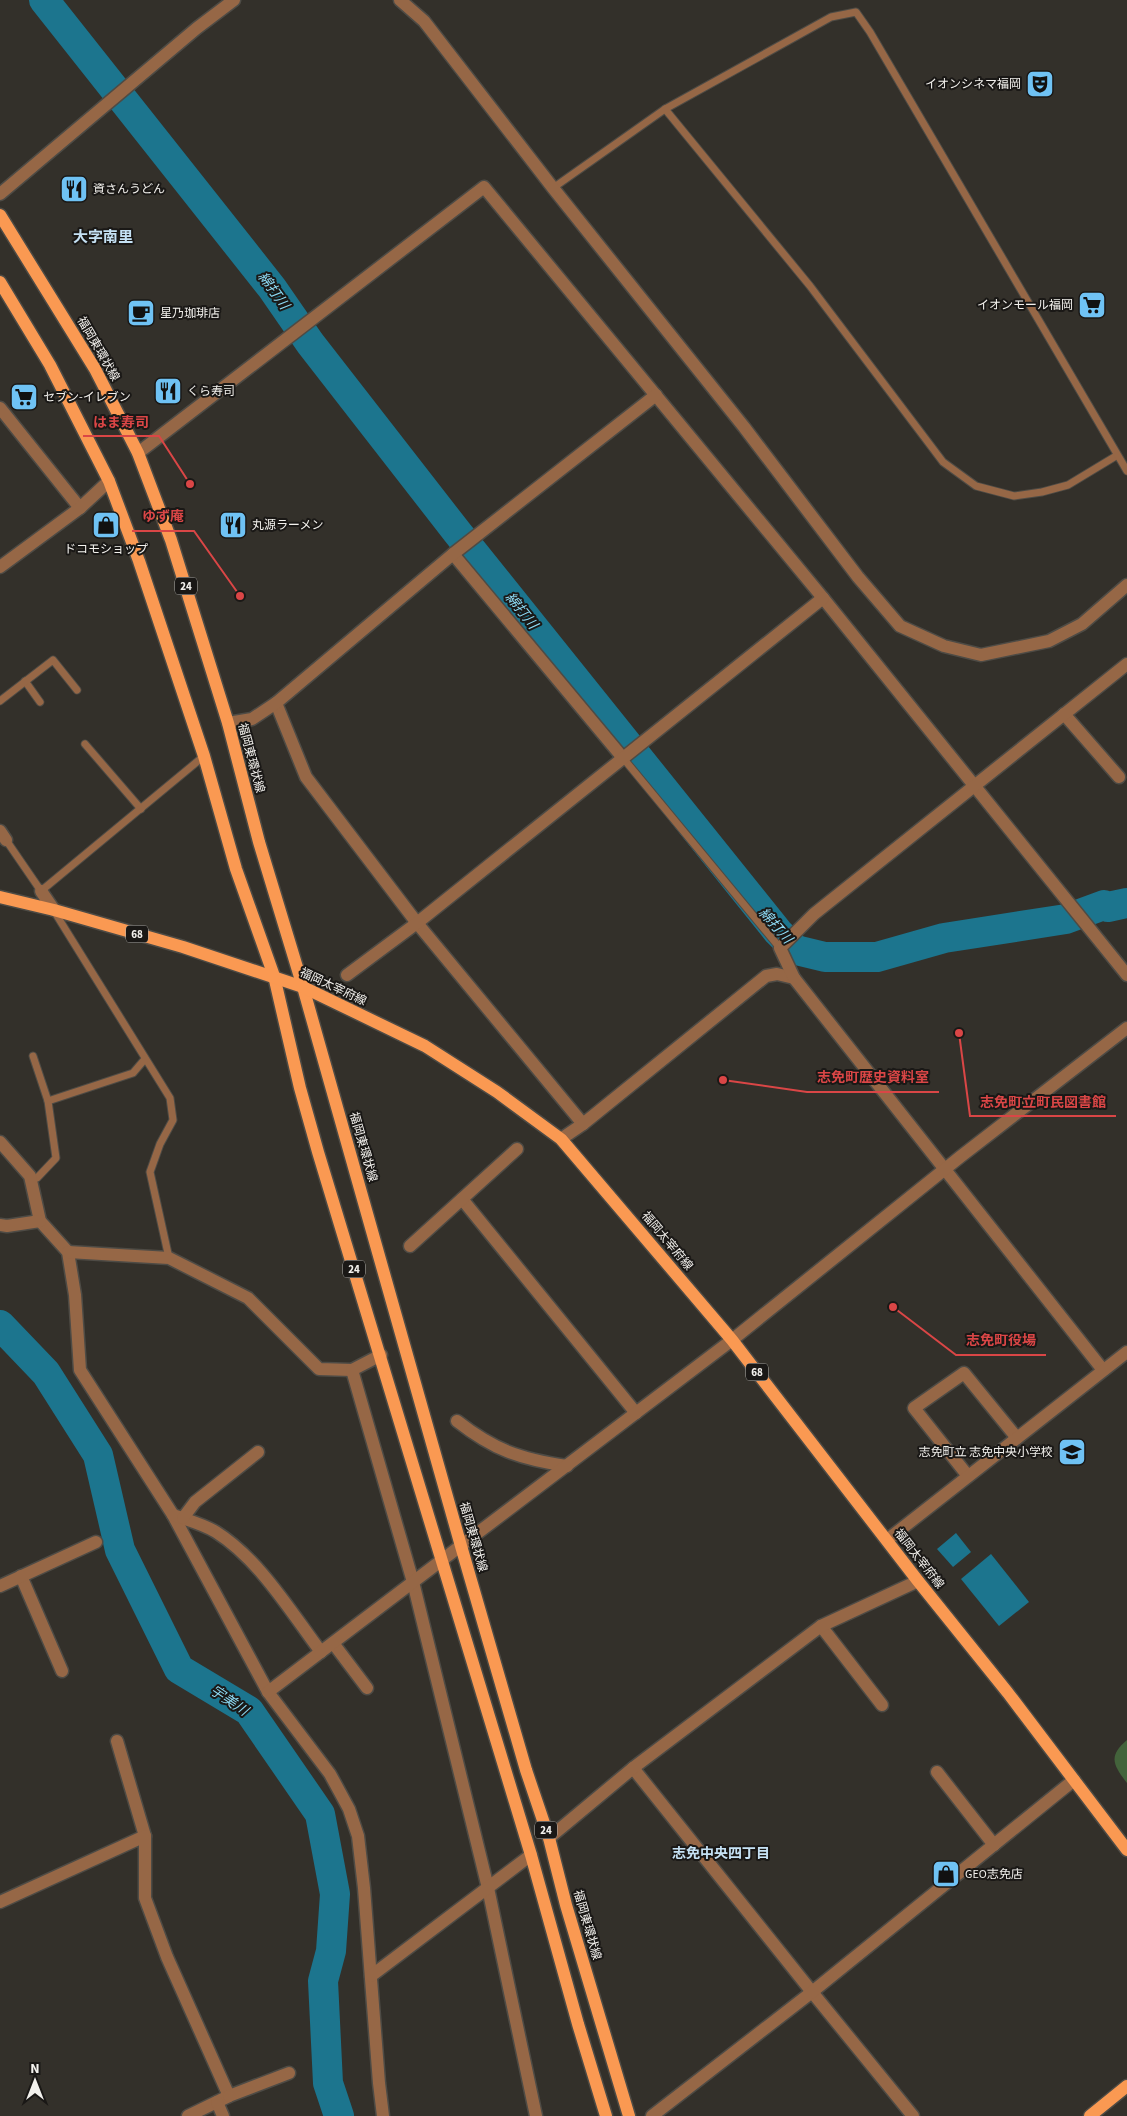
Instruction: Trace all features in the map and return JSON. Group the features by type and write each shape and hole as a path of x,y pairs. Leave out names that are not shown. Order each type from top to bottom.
{"main road":[{"name":"福岡東環状線","path":"0,215 95,369 138,453 171,540 228,723 260,842 303,987 461,1546 526,1770 549,1838 566,1905 629,2116"},
{"name":"24","path":"0,282 50,365 109,481 140,561 204,756 236,869 274,976 316,1145 531,1855 578,2024 606,2116"},
{"name":"福岡太宰府線","path":"0,897 54,910 274,976 303,987 426,1046 496,1092 562,1139 732,1340 918,1581 1008,1693 1127,1850"},
{"path":"1090,2116 1127,2086"}],"street":[{"path":"0,194 197,28 234,0"},
{"path":"400,0 424,21 553,188 744,427 858,577 900,626 944,646 980,656 1049,641 1082,624 1127,585"},
{"path":"138,453 484,187 823,598 1127,974"},
{"path":"228,723 252,719 276,703 453,554 656,395"},
{"path":"0,408 80,508"},
{"path":"0,567 80,508 109,481"},
{"path":"453,554 623,758"},
{"path":"347,975 418,923 823,598"},
{"path":"1103,1370 794,978 780,948 814,914 1127,664"},
{"path":"276,703 306,777 418,923 583,1124"},
{"path":"1064,714 1119,777"},
{"path":"41,891 54,910"},
{"path":"562,1139 766,976 777,974 794,978"},
{"path":"268,1692 732,1340 946,1169 1127,1028"},
{"path":"0,1142 30,1176 40,1221 68,1252 75,1295 80,1370 178,1517 268,1692 330,1774 349,1808 358,1836 383,2116"},
{"path":"410,1246 517,1149"},
{"path":"462,1199 636,1413"},
{"path":"0,1225 7,1226 40,1221"},
{"path":"68,1252 169,1258 248,1298 319,1369 352,1370 381,1355"},
{"path":"887,1540 1127,1352"},
{"path":"352,1370 413,1582 488,1888 536,2116"},
{"path":"968,1476 914,1408 964,1373 1017,1438"},
{"path":"457,1421 478,1437 502,1450 531,1460 566,1466"},
{"path":"178,1517 258,1452"},
{"path":"178,1517 216,1532 243,1554 269,1582 321,1652"},
{"path":"0,1586 96,1542"},
{"path":"20,1576 62,1671"},
{"path":"549,1838 634,1768 821,1626 918,1581"},
{"path":"821,1626 882,1705"},
{"path":"333,1643 367,1688"},
{"path":"118,1741 145,1836 145,1898 223,2099 223,2116"},
{"path":"634,1768 913,2116"},
{"path":"937,1772 994,1845"},
{"path":"652,2116 812,1992 1074,1780"},
{"path":"0,1902 145,1836"},
{"path":"372,1976 531,1855"},
{"path":"188,2116 223,2099 289,2073"}],"lane":[{"path":"553,188 665,109 831,17 856,12 870,32 1116,456 1127,471"},
{"path":"665,109 810,286 943,462 976,486 1014,496 1042,492 1068,485 1116,456"},
{"path":"0,701 53,660 77,690"},
{"path":"25,681 40,702"},
{"path":"85,744 141,809"},
{"path":"3,835 41,891 204,756"},
{"path":"623,758 780,948"},
{"path":"54,910 170,1098 173,1120 160,1144 150,1172 169,1258"},
{"path":"31,1180 37,1178 56,1158 48,1101 33,1056"},
{"path":"48,1101 133,1073 145,1059"}],"green space":[{"path":"1127,1740 1127,1783 1118,1771 1115,1756"}],"water":[{"path":"956,1533 971,1552 953,1567 937,1549"},
{"path":"991,1554 1029,1602 999,1626 961,1579"}],"waterway":[{"name":"綿打川","path":"44,0 272,288 310,343 457,532 778,932 796,950 825,957 877,957 944,938 1066,919 1104,905 1108,907 1127,903"},
{"name":"宇美川","path":"0,1325 46,1373 98,1455 120,1550 179,1669 249,1711 320,1814 335,1894 331,1951 323,1981 328,2083 339,2116"}],"place":[{"name":"イオンシネマ福岡","path":"1040,84"},
{"name":"資さんうどん","path":"74,189"},
{"name":"イオンモール福岡","path":"1092,305"},
{"name":"星乃珈琲店","path":"141,313"},
{"name":"くら寿司","path":"168,391"},
{"name":"セブン-イレブン","path":"24,397"},
{"name":"はま寿司","path":"190,484"},
{"name":"ドコモショップ","path":"106,525"},
{"name":"丸源ラーメン","path":"233,525"},
{"name":"ゆず庵","path":"240,596"},
{"name":"志免町立町民図書館","path":"959,1033"},
{"name":"志免町歴史資料室","path":"723,1080"},
{"name":"志免町役場","path":"893,1307"},
{"name":"志免町立 志免中央小学校","path":"1072,1452"},
{"name":"GEO志免店","path":"946,1874"}],"district":[{"name":"大字南里","path":"103,237"},
{"name":"志免中央四丁目","path":"721,1854"}]}
